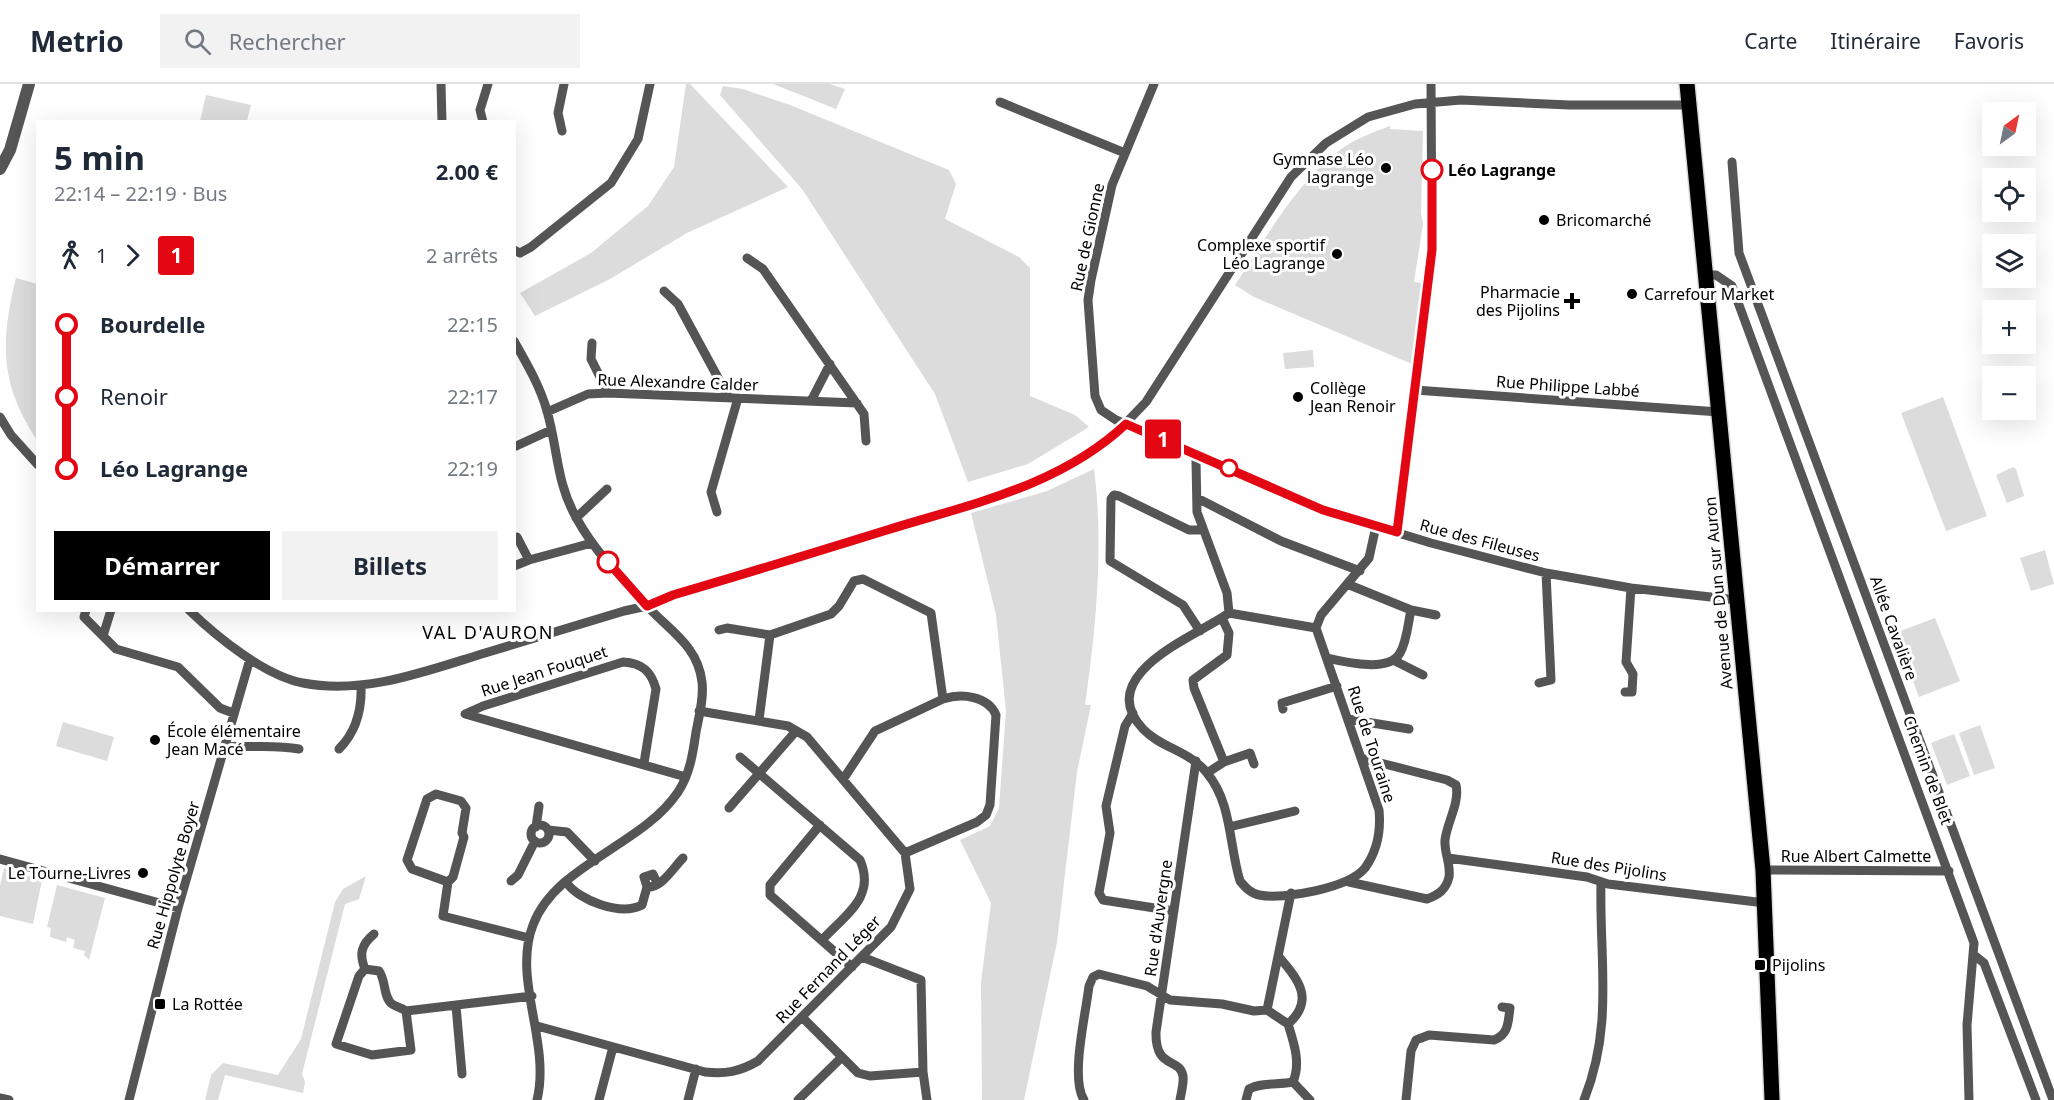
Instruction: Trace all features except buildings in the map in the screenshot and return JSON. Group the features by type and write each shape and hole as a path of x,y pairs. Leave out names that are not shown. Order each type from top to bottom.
{"main road":[{"name":"Avenue de Dun sur Auron","path":"1687,84 1763,870 1772,1100"}],"street":[{"path":"0,169 10,150 29,84"},
{"path":"441,84 442,120"},
{"path":"482,120 480,110 488,84"},
{"path":"562,131 558,113 564,84"},
{"path":"516,251 520,253 531,247 610,183 638,139 650,84"},
{"name":"Rue de Gionne","path":"1126,424 1106,414 1096,401 1089,300 1112,185 1154,84"},
{"path":"1397,532 1432,250 1431,84"},
{"path":"191,612 250,659 302,683 361,685 412,676 647,606 673,595 1007,494 1067,468 1088,456 1126,424 1146,402 1276,197 1307,160 1326,143 1368,117 1391,108 1461,100 1569,105 1689,105"},
{"path":"1000,102 1125,153"},
{"name":"Allée Cavalière","path":"1732,162 1739,253 2053,1100"},
{"path":"747,258 763,269 857,403 864,414 867,441"},
{"name":"Chemin de Blet","path":"1706,275 1716,275 1732,286 1974,943 1967,1025 1969,1100"},
{"path":"664,291 678,304 734,398 711,492 717,512"},
{"path":"592,343 591,359 608,393"},
{"path":"516,345 536,382 547,412 558,475 576,518 592,543 647,606 691,649 702,683 686,777 678,792 660,813 566,882 542,909 529,938 526,960 537,1026 540,1088 537,1100"},
{"path":"811,401 830,364"},
{"name":"Rue Philippe Labbé","path":"1415,390 1719,412"},
{"name":"Rue Alexandre Calder","path":"547,412 588,394 608,393 857,403"},
{"path":"0,417 11,435 36,463"},
{"name":"Rue des Fileuses","path":"1126,424 1323,510 1487,560 1631,588 1737,600"},
{"path":"516,446 551,430"},
{"path":"1198,454 1196,461 1197,512 1227,593 1226,615 1229,633 1227,655 1195,677 1192,684 1224,762"},
{"path":"576,518 607,489"},
{"path":"1200,631 1183,605 1110,561 1111,499 1114,495 1119,496 1189,530 1203,530"},
{"path":"1197,498 1281,541 1360,571"},
{"path":"1361,758 1447,780 1456,785 1458,793 1444,849 1449,858 1449,877 1444,890 1427,899 1349,882 1323,890 1259,895 1246,889 1238,873 1223,801 1207,773 1196,760 1143,729 1133,713 1132,688 1142,669 1149,662 1226,615 1316,628 1321,615 1369,558 1376,526"},
{"path":"516,537 529,560"},
{"path":"516,565 592,543"},
{"path":"1539,682 1551,680 1546,573"},
{"path":"719,630 727,628 770,634 831,614 839,606 854,581 863,579 932,613 943,699"},
{"path":"1347,584 1412,610 1436,615"},
{"path":"1625,692 1632,692 1633,674 1626,662 1631,588"},
{"path":"1327,658 1359,665 1393,660 1400,654 1412,610"},
{"path":"85,612 84,617 116,649 178,667 220,708 232,713"},
{"path":"103,636 110,612"},
{"name":"Rue de Touraine","path":"1316,628 1378,810 1380,835 1364,869 1349,882"},
{"path":"759,720 770,634"},
{"name":"Rue Hippolyte Boyer","path":"129,1100 178,908 232,713 250,659"},
{"path":"1393,660 1424,675"},
{"name":"Rue Jean Fouquet","path":"644,764 656,689 648,672 634,662 612,665 483,706 465,714 686,777"},
{"path":"339,749 350,737 360,711 361,685"},
{"path":"1283,709 1282,704 1337,686"},
{"path":"699,711 788,726 807,737 905,853 977,822 986,815 990,805 996,715 992,706 984,700 952,696 876,731 843,778"},
{"path":"1133,713 1125,726 1106,806 1110,833 1098,893 1103,900 1174,911"},
{"path":"1348,719 1409,729"},
{"path":"729,808 796,731"},
{"path":"224,746 257,749 279,745 299,749"},
{"path":"1207,773 1224,762 1250,753 1254,764"},
{"path":"740,757 860,860 867,875 865,892 822,939"},
{"name":"Rue d'Auvergne","path":"1084,1100 1080,1095 1079,1072 1089,986 1093,977 1099,974 1147,986 1160,993 1165,981 1196,760"},
{"path":"448,882 412,869 407,860 427,799 436,794 461,801 466,808 462,833 464,837 453,877 448,882 442,916 529,938"},
{"path":"511,881 518,875 535,841 532,833 536,827 539,806"},
{"path":"1229,827 1295,811"},
{"path":"820,825 768,890 770,895 852,967"},
{"path":"536,827 542,826 548,830 567,832 595,861"},
{"path":"535,841 546,841 548,830"},
{"path":"1940,847 1957,841"},
{"name":"Rue Fernand Léger","path":"537,1026 696,1069 727,1074 742,1071 758,1061 891,927 910,890 905,853"},
{"path":"566,882 578,894 617,909 642,905 647,887 643,883 647,874 653,874 657,883 665,879 683,858"},
{"name":"Rue des Pijolins","path":"1449,858 1587,876 1601,882 1765,903"},
{"path":"0,859 178,908"},
{"name":"Rue Albert Calmette","path":"1763,870 1949,871"},
{"path":"1584,1100 1597,1062 1602,1038 1604,992 1601,882"},
{"path":"1267,1010 1291,893"},
{"path":"365,969 360,957 364,942 374,934"},
{"path":"1974,955 1984,963 2036,1100"},
{"path":"862,957 921,980 923,1072 927,1100"},
{"path":"1279,957 1299,980 1303,996 1300,1009 1288,1023"},
{"path":"406,1011 411,1050 372,1055 336,1044 358,976 365,969 379,970 383,976 388,999 394,1006 406,1011 532,996"},
{"path":"1180,1100 1184,1078 1181,1070 1160,1057 1155,1045 1160,993 1170,1000 1222,1004 1254,1011 1267,1010 1288,1023 1295,1047 1297,1072 1293,1082"},
{"path":"456,1006 462,1074"},
{"path":"1406,1100 1411,1051 1416,1040 1429,1035 1494,1040 1501,1038 1508,1025 1510,1008 1502,1007"},
{"path":"802,1017 858,1073 870,1076 923,1072"},
{"path":"599,1100 613,1047"},
{"path":"798,1100 842,1057"},
{"path":"688,1100 696,1069"},
{"path":"1246,1100 1249,1089 1255,1086 1275,1086 1293,1082"},
{"path":"1293,1082 1310,1100"},
{"path":"0,1098 9,1100"}],"shaded area":[{"path":"686,84 690,84 788,187 687,233 610,279 535,316 520,293 591,253 648,206 674,167"},
{"path":"773,84 830,84 845,89 836,109"},
{"path":"723,86 743,89 790,105 949,170 956,184 945,219 1019,257 1030,268 1030,396 1075,415 1089,427 1028,464 968,482 935,394 802,189 720,95"},
{"path":"206,95 251,105 247,120 200,120"},
{"name":"Complexe sportif Léo Lagrange","path":"1390,126 1390,129 1423,131 1421,213 1423,224 1414,282 1423,283 1412,364 1254,297 1235,285 1293,198 1321,166 1349,144"},
{"path":"16,278 36,284 36,438 25,420 10,381 6,343"},
{"path":"1313,350 1314,367 1285,369 1283,353"},
{"path":"1943,397 1987,516 1946,531 1901,413"},
{"path":"2013,467 2016,469 2024,496 2007,503 1996,475"},
{"path":"1094,469 1098,528 1097,587 1085,705 1091,705 1077,772 1057,942 1024,1100 982,1100 981,982 991,903 960,840 990,826 999,808 1006,711 996,615 971,513 1047,491"},
{"path":"2045,550 2054,584 2031,591 2020,558"},
{"path":"1935,618 1960,681 1919,697 1895,633"},
{"path":"63,722 114,737 107,761 56,746"},
{"path":"1980,725 1995,768 1974,775 1959,733"},
{"path":"1954,734 1970,776 1947,785 1931,743"},
{"path":"4,868 42,880 33,924 0,916 0,886"},
{"path":"366,876 359,899 345,904 302,1074 305,1082 303,1093 225,1075 218,1100 205,1100 211,1075 223,1063 278,1075 301,1039 335,902 343,889"},
{"path":"57,885 105,898 89,960 84,955 85,951 73,948 75,940 67,937 66,942 50,937 51,928 47,927"}],"bus line":[{"name":"1","path":"608,562 647,606 673,595 1007,494 1067,468 1088,456 1126,424 1323,510 1397,532 1432,250 1432,170"}],"place":[{"name":"Gymnase Léo lagrange","path":"1386,168"},
{"name":"Léo Lagrange","path":"1432,170"},
{"name":"Bricomarché","path":"1544,220"},
{"name":"Complexe sportif Léo Lagrange","path":"1337,254"},
{"name":"Carrefour Market","path":"1632,294"},
{"name":"Pharmacie des Pijolins","path":"1572,301"},
{"name":"Collège Jean Renoir","path":"1298,397"},
{"name":"École élémentaire Jean Macé","path":"155,740"},
{"name":"Le Tourne-Livres","path":"143,873"},
{"name":"Pijolins","path":"1760,965"},
{"name":"La Rottée","path":"160,1004"}],"district":[{"name":"VAL D'AURON","path":"488,633"}]}
